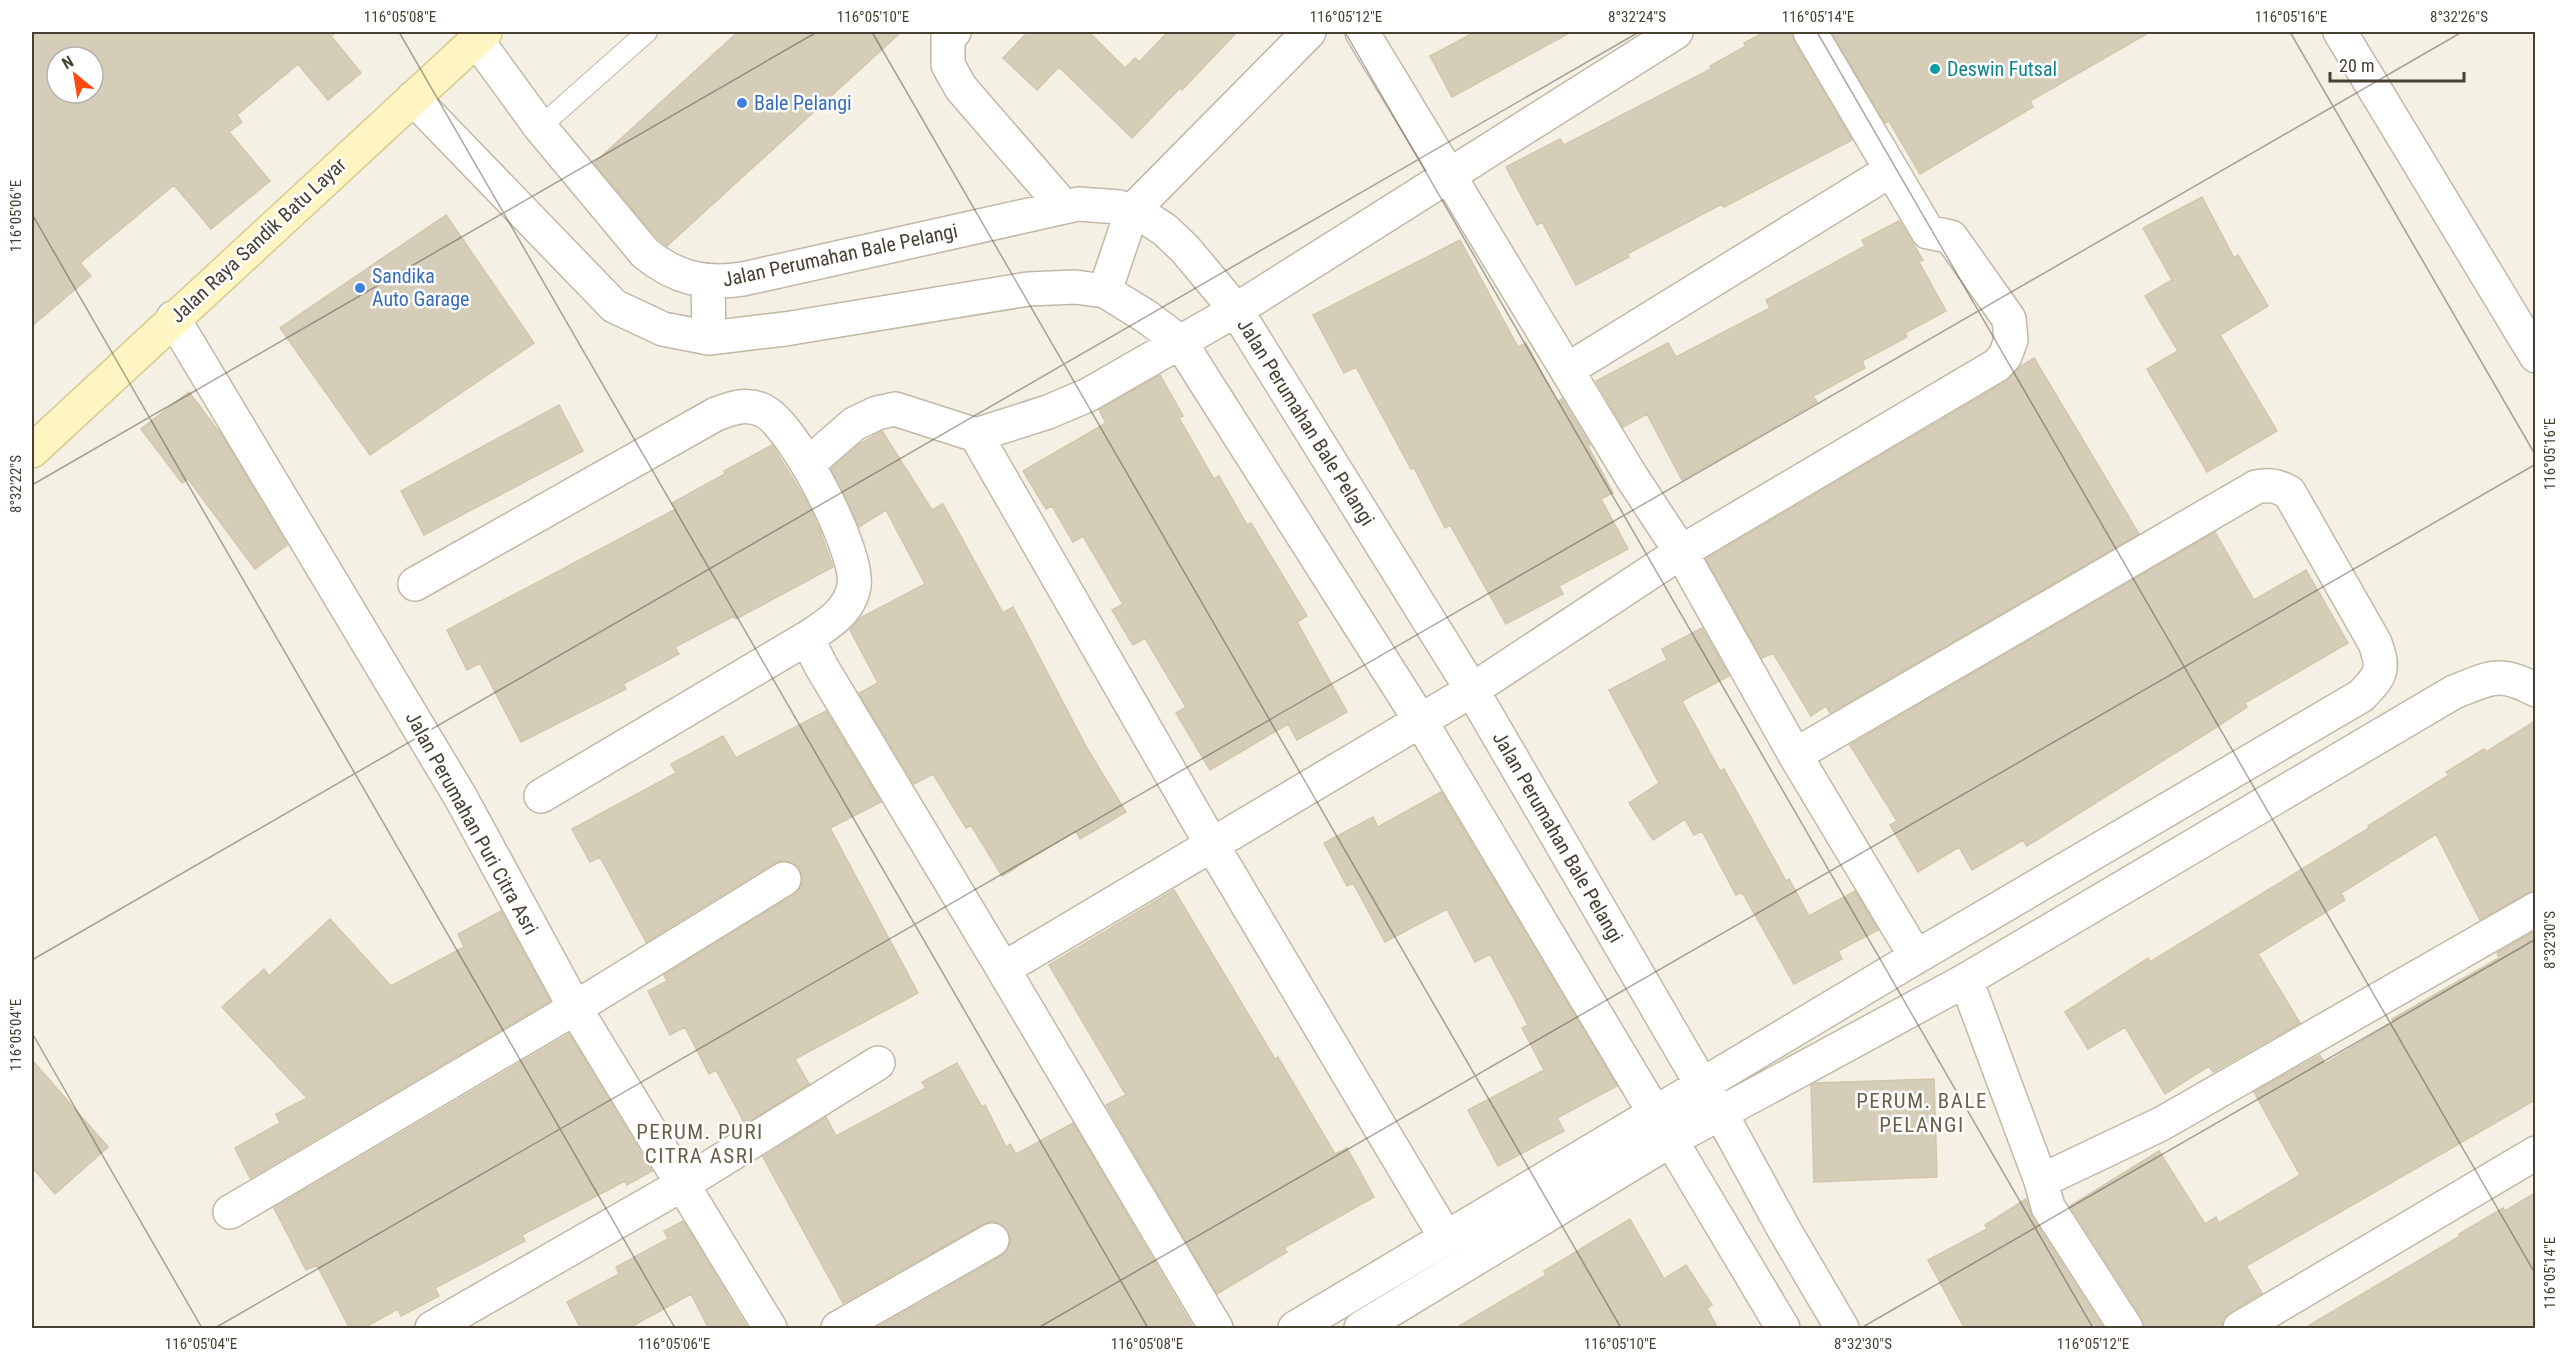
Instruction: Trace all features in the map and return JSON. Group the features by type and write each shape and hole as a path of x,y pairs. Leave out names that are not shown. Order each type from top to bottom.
{"main road":[{"name":"Jalan Raya Sandik Batu Layar","path":"32,451 481,35"}],"street":[{"path":"954,32 948,38 948,65 961,88 1064,206"},
{"path":"1105,291 1132,211 1309,32"},
{"path":"1362,32 1630,476 1681,552 1795,755 1916,957"},
{"path":"808,464 854,424 877,413 895,409 976,435 1048,412 1088,395 1236,310 1676,32"},
{"path":"1003,969 1472,690 1681,552 1997,365 2011,340 2010,319 1951,237 1928,232 1810,32"},
{"path":"2340,32 2535,356"},
{"name":"Jalan Perumahan Bale Pelangi","path":"481,35 540,126 645,253 674,273 691,279 708,282 743,279 1064,206 1104,204 1132,211 1165,230 1185,249 1236,310 1472,690 1720,1112 1785,1232 1842,1329"},
{"path":"413,99 614,306 663,329 709,338 786,329 1028,289 1075,287 1105,291 1147,316 1180,342 1420,720 1783,1329"},
{"path":"1567,370 1891,170"},
{"path":"708,282 709,338"},
{"name":"Jalan Perumahan Puri Citra Asri","path":"173,318 462,798 575,1008 770,1329"},
{"path":"415,584 732,407 748,406 763,410 777,419 808,464 850,553 855,576 851,598 845,608 829,623 807,638 541,795"},
{"path":"976,435 1212,845 1446,1238"},
{"path":"1362,1329 1663,1127 1702,1084 2361,696 2377,679 2382,663 2375,643 2289,492 2275,485 2256,487 1795,755"},
{"path":"807,638 1216,1329"},
{"path":"1295,1329 1446,1238 1663,1127 1720,1112 1966,980 2454,692 2503,676 2519,681 2535,690"},
{"path":"230,1212 575,1008 783,879"},
{"path":"2041,1181 2162,1124 2535,909"},
{"path":"1966,980 2041,1181 2048,1207 2126,1329"},
{"path":"432,1329 683,1184 878,1063"},
{"path":"2240,1329 2535,1153"},
{"path":"838,1329 992,1240"}],"lane":[{"path":"540,126 647,32"}],"building":[{"path":"32,32 337,32 331,36 361,73 328,100 298,64 237,115 242,122 229,132 270,181 211,229 174,185 80,263 91,276 32,326"},
{"name":"Bale Pelangi","path":"738,32 901,32 667,246 658,239 594,163"},
{"path":"1023,32 1094,32 1091,34 1125,68 1135,58 1139,62 1168,32 1237,32 1132,138 1059,67 1037,90 1003,58 1026,34"},
{"path":"1475,32 1571,32 1452,97 1430,56"},
{"path":"1765,32 1791,32 1794,42 1852,140 1724,207 1722,204 1627,254 1629,257 1576,285 1542,222 1537,225 1506,167 1560,139 1564,145 1711,69 1710,66 1746,46 1744,43"},
{"name":"Deswin Futsal","path":"1831,32 2150,32 2030,101 2033,107 1920,174 1889,121 1885,123"},
{"path":"2202,197 2234,258 2238,255 2268,306 2220,335 2277,431 2207,472 2147,369 2178,351 2145,296 2172,280 2143,228"},
{"path":"446,215 534,343 370,455 280,328"},
{"path":"1899,221 1923,260 1919,262 1946,311 1905,333 1907,337 1862,361 1865,368 1813,396 1817,402 1682,480 1647,414 1623,427 1596,381 1668,343 1676,357 1770,308 1766,300 1865,246 1862,240"},
{"path":"1460,240 1518,347 1526,343 1557,402 1562,399 1590,445 1588,446 1613,493 1601,499 1628,549 1559,586 1563,594 1506,624 1450,525 1445,528 1414,468 1411,469 1356,367 1344,373 1313,315"},
{"path":"2034,358 2139,534 1830,713 1826,706 1811,716 1773,653 1762,658 1706,559 2007,381 2020,367"},
{"path":"1160,375 1183,416 1179,418 1214,479 1219,476 1247,525 1251,523 1307,616 1297,622 1347,712 1297,740 1288,724 1210,770 1176,713 1186,707 1145,638 1133,645 1112,610 1123,604 1083,536 1073,542 1052,506 1046,509 1023,471 1106,423 1099,410"},
{"path":"189,392 223,437 287,545 255,569 188,479 182,483 141,429"},
{"path":"559,405 583,451 424,535 401,491"},
{"path":"882,431 932,510 943,504 1003,613 1013,607 1088,750 1126,812 1080,839 1076,831 1002,876 971,825 966,828 933,774 914,784 859,693 878,683 850,630 860,618 925,584 886,510 859,527 831,469 858,445"},
{"path":"772,445 806,500 833,567 736,619 734,616 675,647 679,654 623,684 626,689 521,742 480,663 467,670 447,630 676,509 672,503"},
{"path":"2215,532 2254,600 2306,570 2348,643 2245,703 2247,707 2215,728 2027,846 2023,840 1972,870 1959,847 1918,872 1890,825 1897,821 1850,745"},
{"path":"1702,628 1729,676 1682,701 1720,771 1724,769 1786,881 1789,879 1809,916 1855,891 1878,930 1838,951 1842,959 1794,984 1742,892 1736,895 1702,831 1694,835 1685,819 1653,840 1629,803 1659,783 1609,690 1667,660 1662,649"},
{"path":"826,711 881,802 830,828 918,993 795,1059 809,1084 745,1124 716,1070 709,1074 685,1027 670,1035 648,991 667,981 664,975 794,895 801,887 803,878 800,870 792,862 783,860 774,863 646,942 600,857 590,862 572,829 676,773 671,764 723,736 736,758"},
{"path":"2535,721 2535,890 2480,920 2436,834 2341,893 2345,900 2258,954 2300,1023 2213,1072 2209,1066 2165,1094 2125,1027 2088,1049 2065,1012 2148,958 2150,962 2369,828 2368,826 2449,775 2446,772 2484,749 2486,752"},
{"path":"1441,792 1617,1086 1557,1118 1564,1131 1498,1166 1468,1110 1544,1070 1522,1028 1528,1025 1490,954 1475,962 1447,909 1385,942 1353,883 1347,886 1324,843 1373,817 1378,827"},
{"path":"1174,890 1275,1059 1278,1057 1335,1154 1347,1148 1374,1197 1284,1248 1287,1252 1217,1294 1106,1105 1126,1095 1049,965"},
{"path":"501,911 550,1001 250,1178 235,1148 280,1123 276,1114 307,1098 222,1007 264,969 269,976 330,919 391,986 464,947 458,934"},
{"path":"2535,931 2535,1100 2246,1266 2262,1293 2230,1312 2223,1319 2221,1329 2145,1329 2142,1318 2070,1206 2159,1151 2205,1224 2216,1217 2219,1223 2300,1175 2254,1092 2320,1055 2325,1064 2394,1022 2392,1019 2499,958 2497,953"},
{"path":"569,1034 652,1171 627,1185 625,1181 522,1235 525,1241 435,1288 439,1296 401,1316 398,1309 362,1329 350,1329 317,1265 306,1270 274,1208"},
{"path":"32,1060 108,1147 55,1194 32,1167"},
{"path":"957,1063 982,1107 985,1105 1006,1147 1010,1144 1016,1154 1073,1123 1194,1329 875,1329 1002,1256 1008,1249 1011,1239 1008,1230 1002,1224 993,1221 983,1224 843,1303 763,1157 826,1117 836,1136 926,1088 922,1082"},
{"path":"1934,1079 1937,1177 1814,1182 1811,1085 1815,1083"},
{"path":"2535,1193 2535,1329 2303,1329 2503,1208 2505,1211"},
{"path":"2026,1199 2032,1217 2104,1329 1965,1329 1928,1260 1987,1229 1985,1225"},
{"path":"1630,1219 1664,1279 1686,1265 1712,1305 1707,1308 1718,1329 1454,1329 1546,1275 1544,1271"},
{"path":"683,1221 748,1329 709,1329 691,1294 627,1329 581,1329 567,1302 619,1274 616,1267 668,1239 664,1231"}],"place":[{"name":"Deswin Futsal","path":"1935,69"},
{"name":"Bale Pelangi","path":"742,103"},
{"name":"Sandika Auto Garage","path":"360,288"}],"district":[{"name":"PERUM. BALE PELANGI","path":"1922,1113"},
{"name":"PERUM. PURI CITRA ASRI","path":"700,1144"}]}
